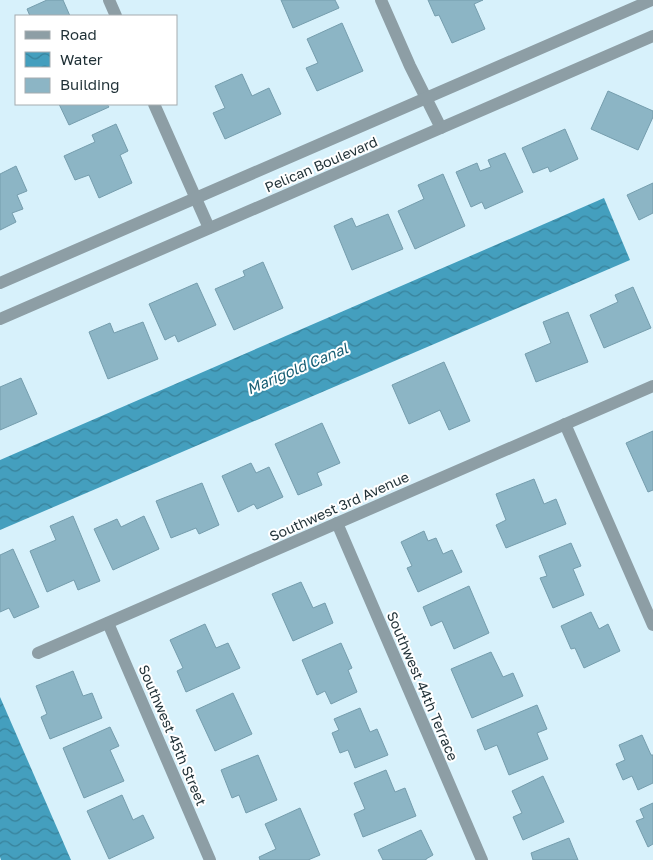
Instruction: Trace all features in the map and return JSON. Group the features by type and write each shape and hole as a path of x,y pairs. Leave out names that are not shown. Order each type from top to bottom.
{"street":[{"path":"109,0 116,15"},
{"path":"381,0 440,128"},
{"name":"Pelican Boulevard","path":"0,283 652,0"},
{"name":"Pelican Boulevard","path":"0,319 653,36"},
{"path":"154,105 209,228"},
{"name":"Southwest 3rd Avenue","path":"38,653 653,386"},
{"path":"565,424 653,624"},
{"name":"Southwest 44th Terrace","path":"337,523 482,860"},
{"name":"Southwest 45th Street","path":"108,622 210,860"}],"water":[{"name":"Marigold Canal","path":"604,198 630,260 0,530 0,460"},
{"path":"0,697 71,860 1,860"}],"building":[{"path":"47,0 63,0 70,15 30,15 27,9"},
{"path":"281,0 335,0 339,8 293,28"},
{"path":"428,0 483,0 474,4 485,29 452,43 439,15 435,16"},
{"path":"342,23 363,71 317,91 306,68 318,63 307,39"},
{"path":"242,74 252,96 269,88 281,114 225,139 213,113 225,108 215,86"},
{"path":"608,91 653,111 653,117 638,150 591,129"},
{"path":"59,105 108,105 109,107 69,125"},
{"path":"116,124 128,151 120,155 132,183 99,198 89,175 75,180 64,156 95,142 92,135"},
{"path":"565,129 578,159 550,172 548,167 533,173 522,148"},
{"path":"505,153 523,192 485,209 482,202 471,207 456,172 477,163 480,171 491,167 488,160"},
{"path":"16,166 27,191 17,195 23,209 12,213 16,222 0,230 0,174"},
{"path":"443,174 465,226 415,249 398,211 424,199 418,185"},
{"path":"653,183 653,213 639,220 627,195"},
{"path":"388,214 403,249 352,270 334,226 352,218 356,227"},
{"path":"263,262 283,308 234,330 215,289 245,276 243,271"},
{"path":"197,283 216,325 178,342 175,335 165,340 149,304"},
{"path":"633,287 651,328 604,348 590,315 618,302 615,295"},
{"path":"568,312 588,362 536,382 525,354 551,343 543,322"},
{"path":"143,322 158,359 108,379 89,332 110,323 114,333"},
{"path":"444,362 470,421 449,430 440,410 409,424 392,385"},
{"path":"21,378 37,414 0,430 0,387"},
{"path":"322,423 340,463 317,473 322,485 298,495 275,444"},
{"path":"653,431 653,490 648,492 626,443"},
{"path":"251,463 256,473 269,467 283,497 257,509 254,504 238,512 222,476"},
{"path":"534,479 544,504 556,499 566,524 506,548 496,525 506,520 496,494"},
{"path":"202,483 219,525 199,534 196,528 171,538 156,501"},
{"path":"73,516 100,581 78,590 74,580 47,592 30,551 56,540 50,526"},
{"path":"144,516 159,549 113,570 94,529 117,519 121,527"},
{"path":"424,531 428,541 436,538 443,554 452,550 462,572 418,592 407,568 412,566 401,542"},
{"path":"571,543 581,566 573,569 584,595 553,608 540,578 547,576 539,556"},
{"path":"13,549 39,607 14,618 9,608 0,612 0,555"},
{"path":"301,582 313,608 325,603 333,623 293,641 272,594"},
{"path":"469,586 489,633 454,649 442,621 431,626 423,607"},
{"path":"591,612 599,629 608,624 620,651 584,668 575,648 571,649 561,626"},
{"path":"205,624 216,648 228,643 240,668 186,692 177,671 183,668 170,640"},
{"path":"341,643 352,668 348,670 357,692 331,704 325,691 317,695 302,660"},
{"path":"491,652 503,677 513,673 523,696 472,718 451,669"},
{"path":"73,671 83,696 92,693 102,718 50,739 41,717 47,714 36,686"},
{"path":"233,693 252,734 215,751 196,710"},
{"path":"537,705 547,729 537,733 548,759 509,775 497,745 485,750 477,730"},
{"path":"360,708 370,732 377,729 388,755 355,768 348,750 340,753 332,733 339,730 334,719"},
{"path":"110,727 119,746 110,750 124,781 84,798 63,748"},
{"path":"642,735 651,755 653,755 653,783 638,790 632,776 623,780 616,764 625,760 619,745"},
{"path":"258,755 277,800 246,813 239,795 232,798 221,770"},
{"path":"386,770 395,792 405,788 416,816 363,837 354,814 365,809 354,783"},
{"path":"543,776 564,822 523,840 513,817 522,813 512,791"},
{"path":"122,795 133,820 143,815 154,838 109,859 87,811"},
{"path":"653,803 653,844 648,847 636,821 644,818 640,809"},
{"path":"300,808 320,855 308,860 260,860 259,857 276,849 265,824"},
{"path":"421,830 433,855 426,860 383,860 378,850"},
{"path":"569,838 578,860 533,860 531,853"}]}
